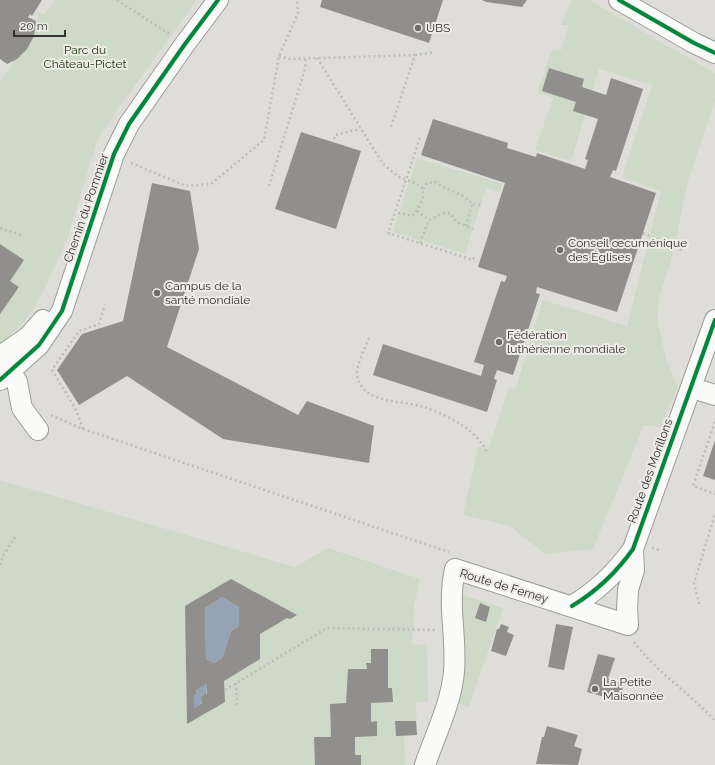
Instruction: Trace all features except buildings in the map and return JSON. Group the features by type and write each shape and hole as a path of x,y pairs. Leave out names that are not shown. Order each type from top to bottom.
{"street":[{"name":"Chemin du Pommier","path":"4,370 39,345 50,331 62,311 105,178 129,124 218,0"},
{"path":"619,0 694,43 715,53"},
{"name":"Route des Morillons","path":"572,606 609,580 633,549 692,388 715,320"},
{"path":"4,370 17,382 22,408 42,421"},
{"path":"692,388 715,395"},
{"path":"628,625 628,590 634,570 633,549"},
{"name":"Route de Ferney","path":"425,765 452,687 454,670 451,588 455,561 572,606 628,625"}],"path":[{"path":"117,0 175,38"},
{"path":"130,162 186,186 211,184 264,140 279,56 298,13 297,0"},
{"path":"279,56 290,59 415,55 434,52"},
{"path":"391,127 415,55"},
{"path":"269,186 305,69 306,58"},
{"path":"317,58 383,164 406,180 417,184 423,189"},
{"path":"334,139 335,135 360,129"},
{"path":"420,138 388,233 473,260 474,257"},
{"path":"395,212 412,216 417,211 424,197 423,189 427,183 435,182 442,188 468,199 472,204 481,205"},
{"path":"466,226 472,204"},
{"path":"417,211 429,220"},
{"path":"420,243 429,220 444,213 450,213 457,222 473,229"},
{"path":"0,228 20,235"},
{"path":"643,233 684,251"},
{"path":"82,430 76,410 52,370 79,331 99,324 105,305"},
{"path":"369,338 357,374 360,384 367,393 376,397 424,407 450,419 464,427 481,441 487,453"},
{"path":"42,421 82,430 455,561"},
{"path":"715,422 693,486 715,494"},
{"path":"699,604 694,584 715,514"},
{"path":"0,565 4,554 15,537"},
{"path":"628,625 637,646 654,665 699,703 715,721"},
{"path":"225,690 327,628 442,630"},
{"path":"236,683 237,705"}],"green space":[{"name":"Parc du Château-Pictet","path":"55,0 197,0 117,110 97,141 67,239 45,288 35,307 22,324 0,344 0,82 13,62 10,59 26,43 33,33 38,12 45,14"},
{"path":"572,0 589,0 715,73 715,100 689,178 670,265 660,294 657,318 666,359 678,388 660,427 644,425 593,549 545,554 510,526 463,515 478,447 488,449 509,388 516,388 543,300 627,326 661,191 622,177 652,85 599,69 571,161 535,150 553,98 538,92 551,51 561,50 569,25 561,25"},
{"path":"417,158 502,184 500,192 486,188 465,254 393,232"},
{"path":"0,480 295,567 328,548 420,579 414,607 412,644 427,645 428,702 416,702 417,735 404,736 405,765 0,765"},
{"path":"460,594 503,608 469,707 453,701"}],"water":[{"path":"222,597 239,607 239,626 231,631 222,658 214,663 206,659 205,608"},
{"path":"207,684 205,698 194,708 194,695 197,693 196,690"}],"cycle path":[{"path":"0,380 39,345 62,311 114,154 129,124 218,0"},
{"path":"619,0 694,43 715,53"},
{"path":"572,606 606,581 633,549 715,320"}],"place":[{"name":"UBS","path":"418,28"},
{"name":"Conseil œcuménique des Églises","path":"560,250"},
{"name":"Campus de la santé mondiale","path":"157,293"},
{"name":"Fédération luthérienne mondiale","path":"499,342"},
{"name":"La Petite Maisonnée","path":"595,689"}]}
